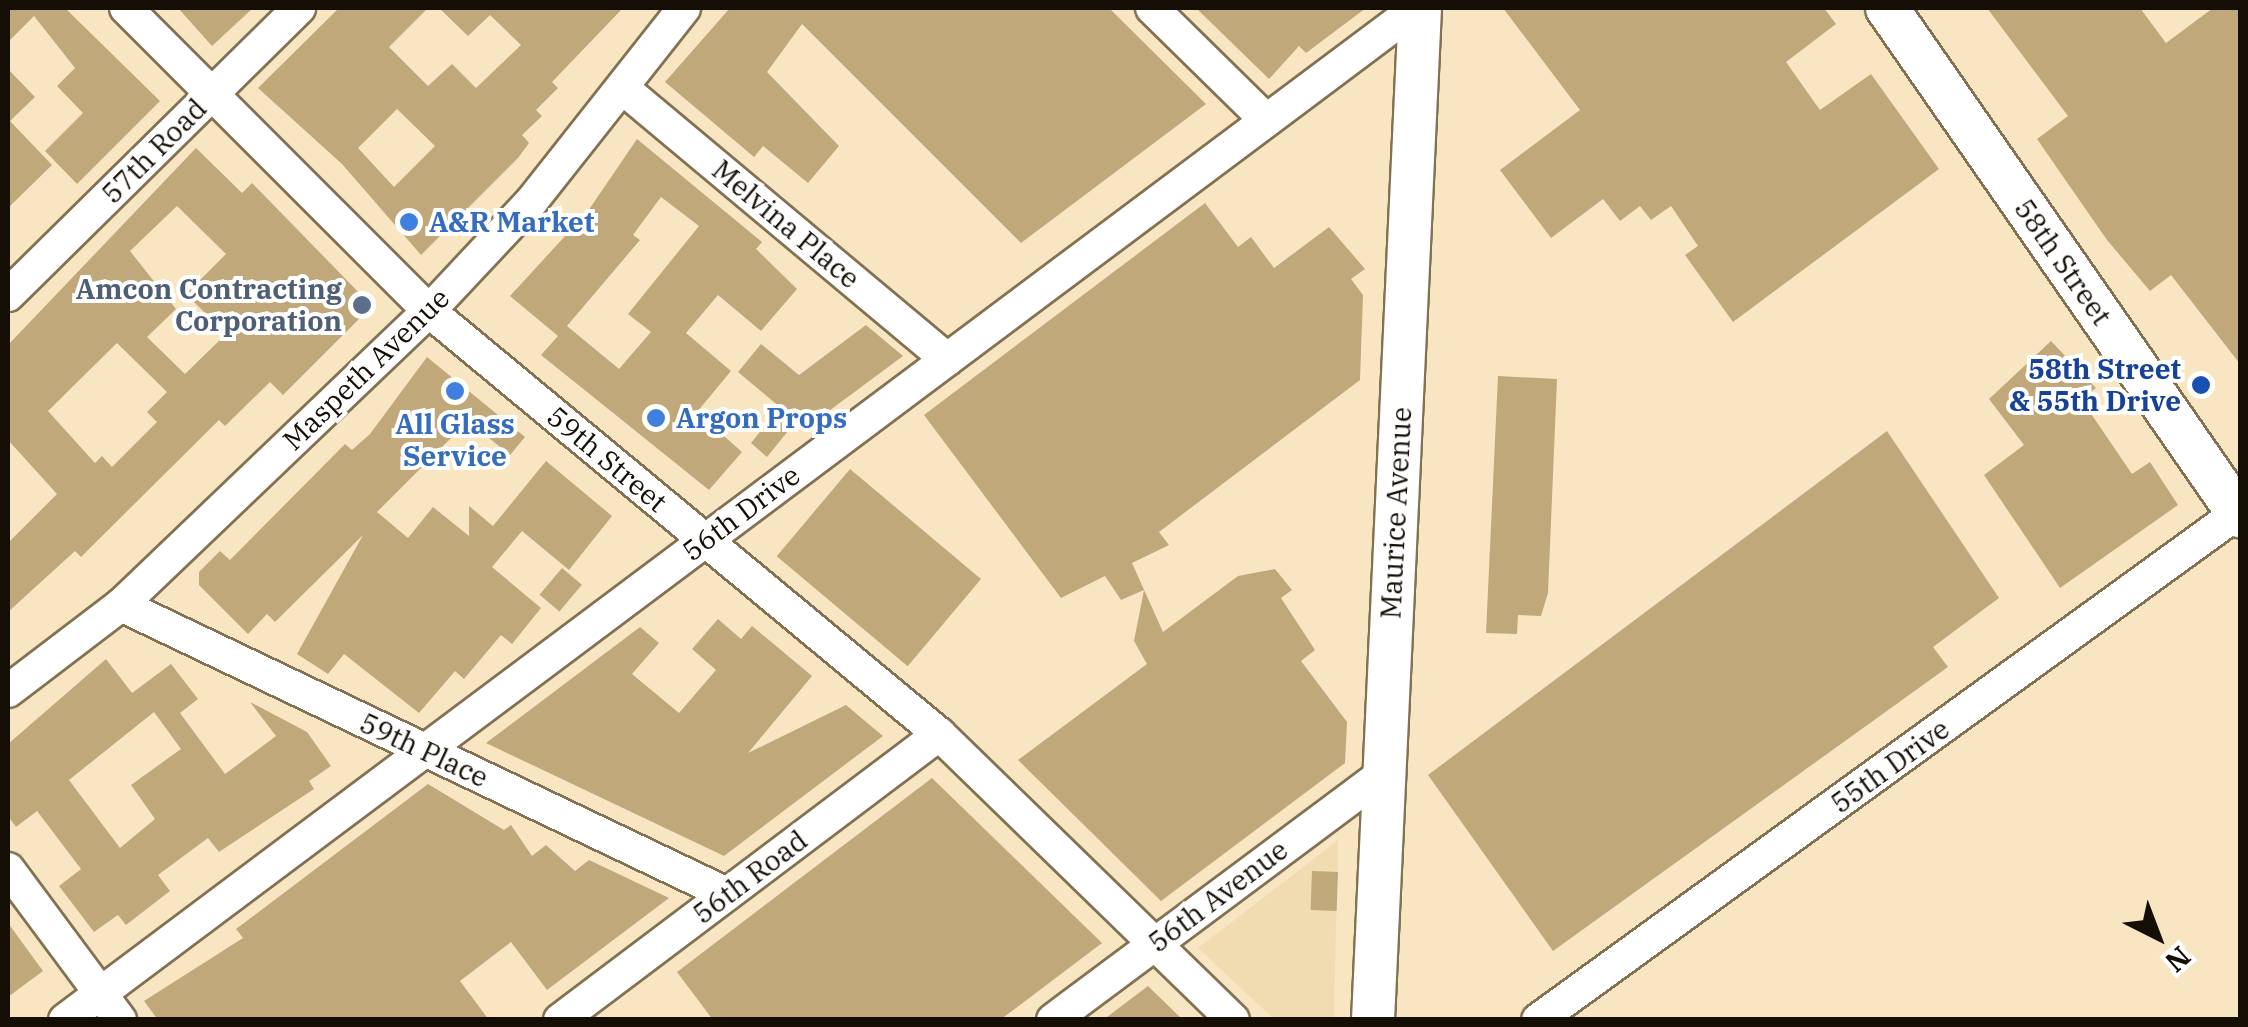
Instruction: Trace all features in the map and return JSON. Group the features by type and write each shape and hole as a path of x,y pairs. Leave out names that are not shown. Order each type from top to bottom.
{"main road":[{"name":"Maurice Avenue","path":"1373,1020 1419,8"},
{"name":"58th Street","path":"1887,8 2240,513"}],"street":[{"name":"59th Street","path":"126,8 429,310 939,734 1233,1020"},
{"name":"57th Road","path":"8,294 300,8"},
{"name":"Maspeth Avenue","path":"8,691 121,605 429,310 625,90 684,8"},
{"path":"1152,8 1265,119"},
{"name":"56th Drive","path":"66,1020 110,1006 424,750 1265,119 1419,8"},
{"name":"Melvina Place","path":"625,90 947,358"},
{"name":"55th Drive","path":"1538,1020 2240,513"},
{"name":"59th Place","path":"121,605 727,894"},
{"name":"56th Road","path":"560,1020 939,734"},
{"name":"56th Avenue","path":"1053,1020 1384,773"},
{"path":"8,870 110,1006"}],"shaded area":[{"path":"1338,840 1334,1019 1274,1019 1198,948"}],"building":[{"path":"8,8 65,8 160,101 77,184 45,151 83,113 57,86 75,68 34,16 8,42"},
{"path":"178,8 253,8 212,46"},
{"path":"339,8 428,8 389,47 428,86 452,64 476,88 521,45 490,15 468,36 439,8 623,8 552,82 558,88 536,110 542,116 522,135 529,143 518,158 421,255 342,164 258,88","holes":["397,109 435,146 394,187 358,148"]},
{"path":"730,8 1109,8 1206,104 1021,243 802,24 767,72 839,146 808,183 763,146 754,157 665,82"},
{"path":"1196,8 1366,8 1306,53 1299,46 1269,79"},
{"path":"1503,8 1824,8 1836,24 1786,62 1820,110 1871,74 1939,169 1733,322 1685,255 1698,246 1671,206 1651,220 1640,206 1620,221 1603,199 1551,238 1500,170 1580,110"},
{"path":"1987,8 2140,8 2166,43 2213,8 2240,8 2240,364 2171,275 2150,291 2107,240 2037,139 2068,116"},
{"path":"8,69 35,97 10,121 52,165 8,208"},
{"path":"637,139 762,242 756,249 797,289 761,331 718,295 686,333 731,371 697,412 742,452 709,490 541,355 558,336 510,296 588,211","holes":["661,197 699,226 628,314 651,332 619,369 567,326 640,240 633,235"]},
{"path":"196,148 242,193 252,183 372,306 283,395 270,382 225,426 219,420 81,557 75,551 8,612 8,543 57,494 8,440 8,345","holes":["177,206 226,254 186,294 226,334 185,374 147,337 176,309 130,251","117,343 167,392 147,412 157,422 112,467 102,456 95,463 48,411"]},
{"path":"1205,203 1238,247 1251,237 1274,268 1329,227 1365,269 1351,279 1363,295 1360,380 1159,532 1169,545 1132,563 1163,632 1238,576 1275,569 1292,590 1281,598 1315,650 1301,661 1347,722 1345,763 1161,901 1018,760 1147,664 1134,641 1144,590 1121,600 1105,576 1061,598 924,415"},
{"path":"866,325 903,356 806,428 797,420 767,457 751,443 780,407 738,372 761,344 799,375"},
{"path":"2051,341 2096,388 2081,399 2132,474 2150,462 2178,505 2060,588 1984,475 2024,445 1989,399"},
{"path":"427,357 525,437 510,455 468,421 377,512 408,538 433,507 469,536 469,506 493,526 546,461 612,516 569,570 522,531 492,567 541,608 512,644 501,635 464,679 455,671 419,713 344,654 328,674 297,654 363,535 275,622 267,614 248,634 199,585 199,572 220,551 230,560 345,444 352,450 370,434"},
{"path":"1498,376 1557,379 1548,593 1541,616 1518,615 1517,634 1486,633"},
{"path":"1887,431 1999,598 1933,647 1948,667 1553,951 1428,775"},
{"path":"850,469 981,579 908,666 777,556"},
{"path":"562,568 582,585 559,612 540,595"},
{"path":"718,619 741,639 752,626 812,676 748,753 846,705 883,736 724,856 486,743 640,627 659,643 632,674 679,713 716,670 692,649"},
{"path":"106,659 132,693 171,664 198,699 180,713 225,774 276,736 250,702 307,732 331,766 309,781 314,789 219,852 208,838 158,875 170,891 126,925 118,915 94,932 59,886 81,869 37,811 16,827 8,816 8,744","holes":["154,712 181,749 131,785 155,819 120,848 69,780"]},
{"path":"932,778 1102,943 1000,1020 713,1020 677,972"},
{"path":"428,784 504,830 511,825 532,856 546,845 575,871 589,860 669,898 547,990 511,942 460,981 489,1020 158,1020 144,1001 243,938 236,929"},
{"path":"1312,871 1338,872 1337,911 1311,910"},
{"path":"8,923 43,971 8,997"},
{"path":"1148,986 1183,1020 1103,1020"}],"place":[{"name":"A&R Market","path":"409,222"},
{"name":"Amcon Contracting Corporation","path":"362,305"},
{"name":"58th Street & 55th Drive","path":"2201,385"},
{"name":"All Glass Service","path":"455,391"},
{"name":"Argon Props","path":"656,418"}]}
